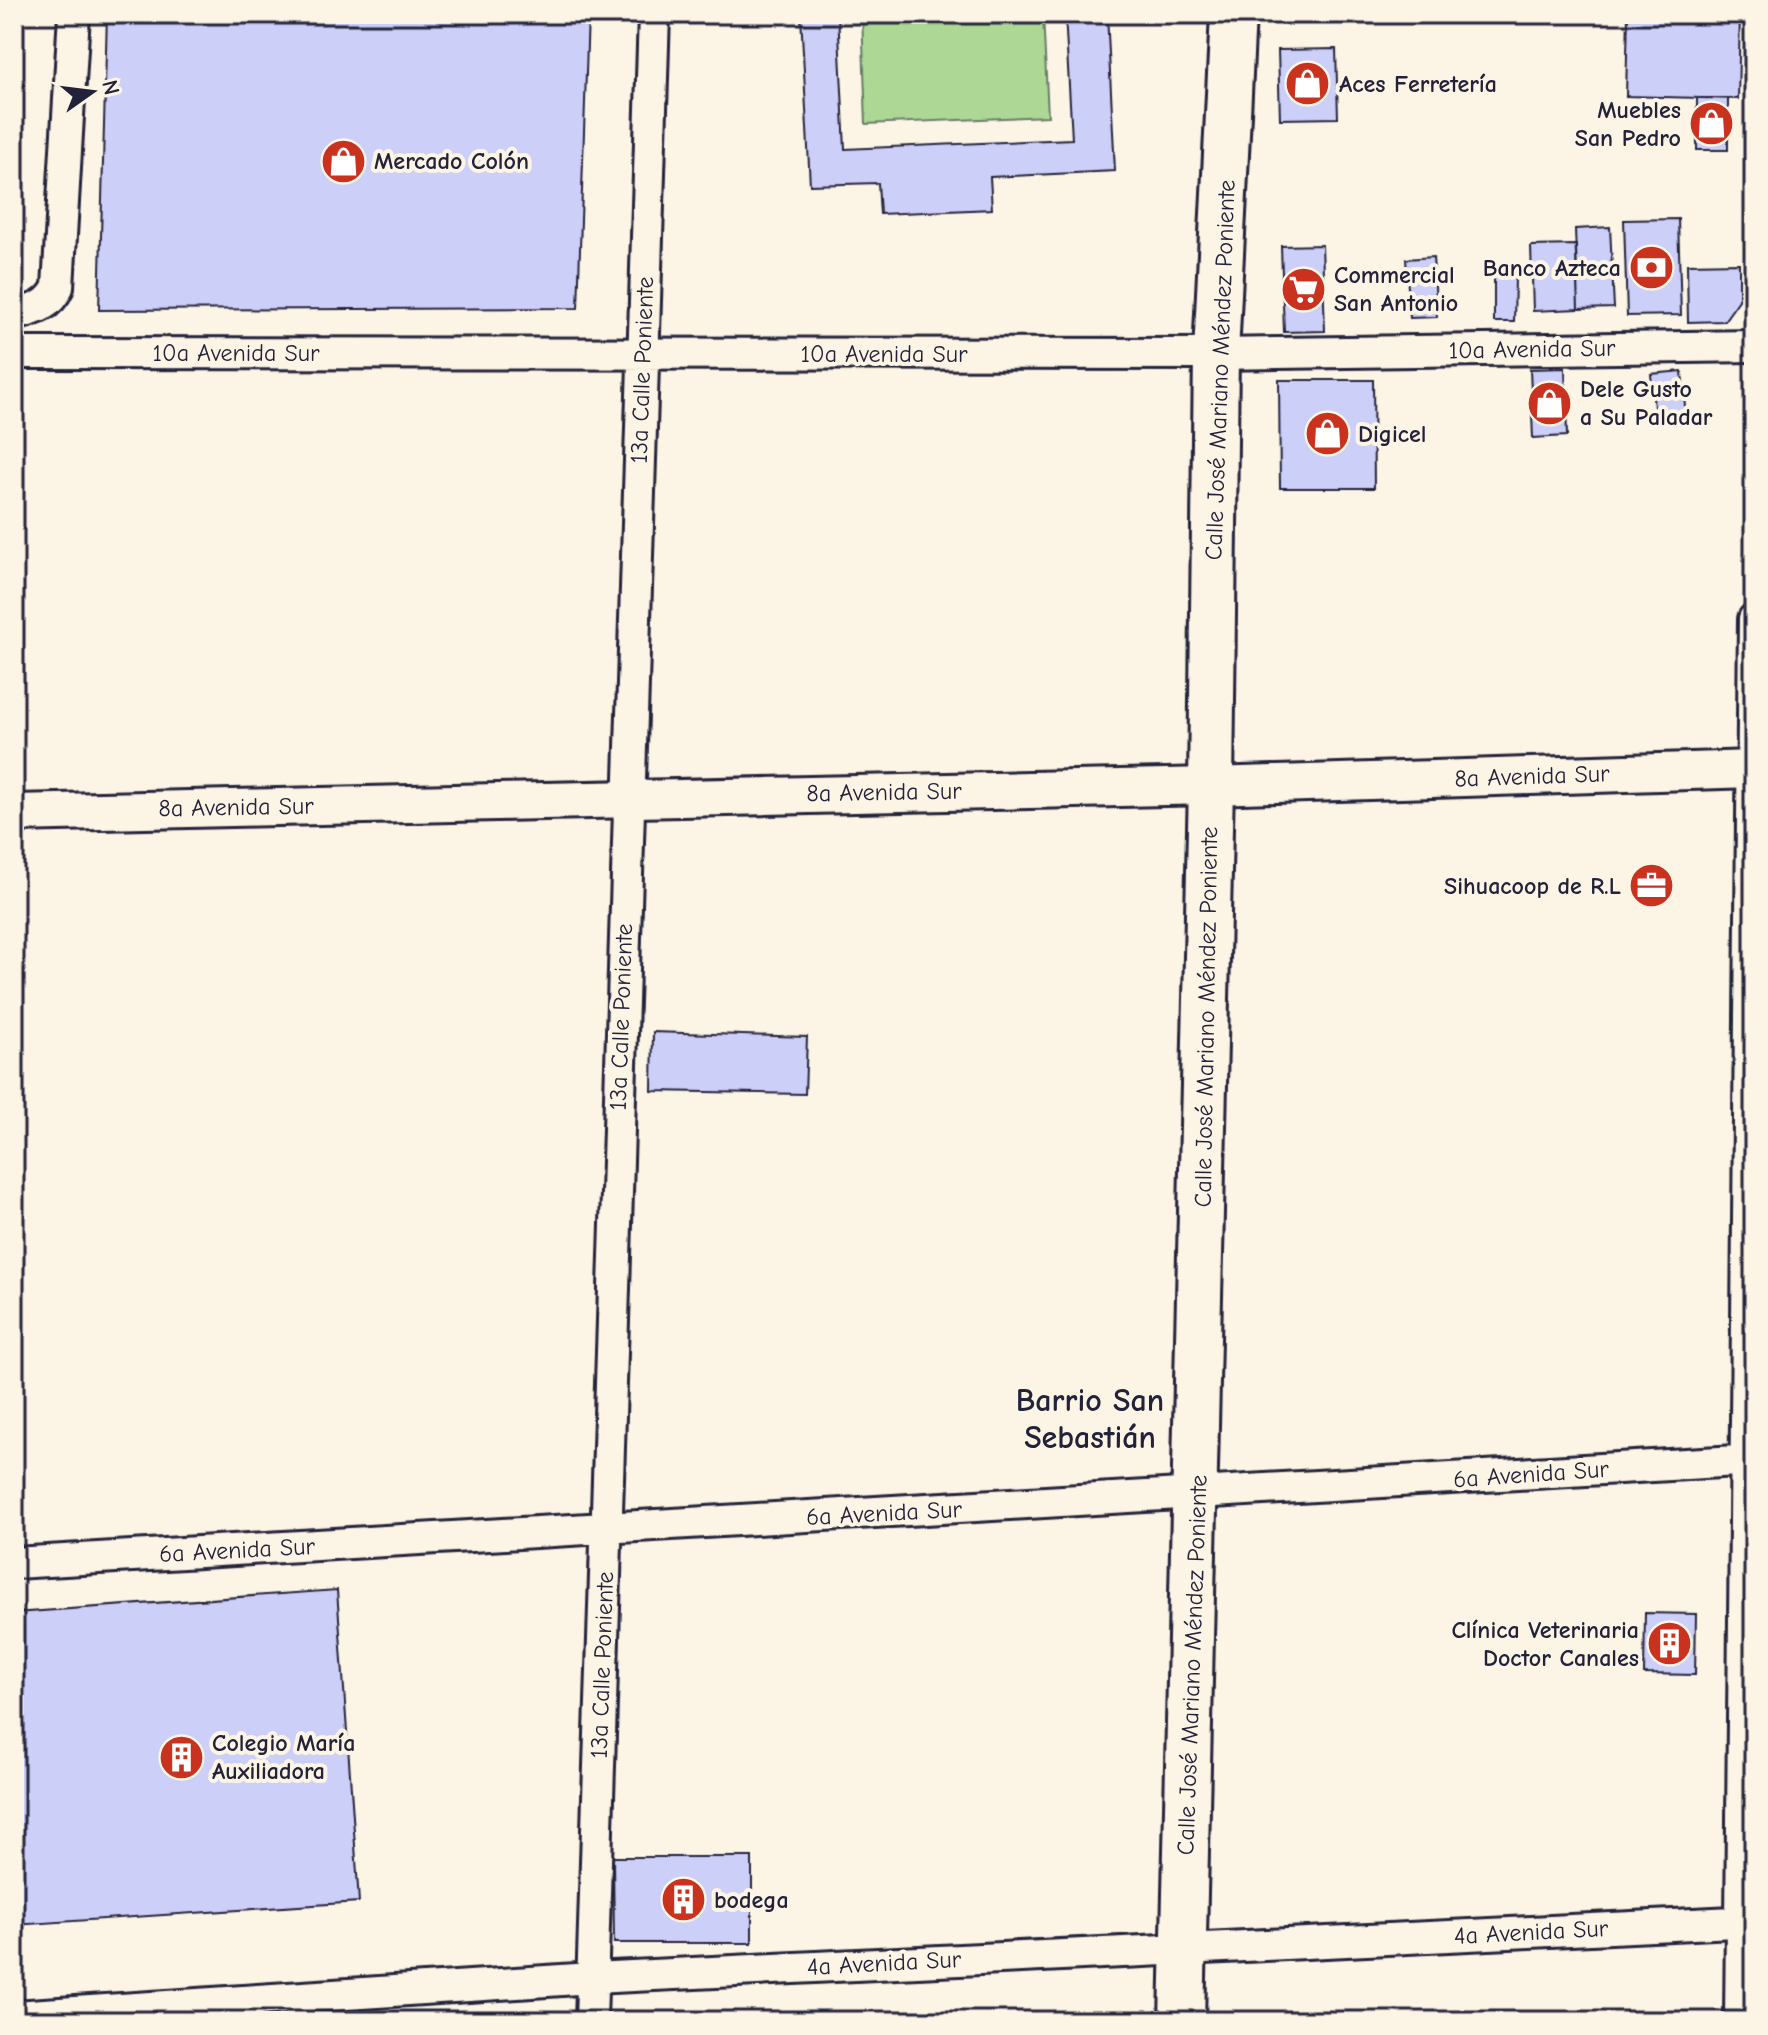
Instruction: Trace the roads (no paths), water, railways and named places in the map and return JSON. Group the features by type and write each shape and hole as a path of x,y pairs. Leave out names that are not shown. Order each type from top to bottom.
{"main road":[{"name":"Calle José Mariano Méndez Poniente","path":"1182,2021 1211,786 1216,354 1233,14"}],"street":[{"path":"14,315 40,308 53,298 58,287 74,14"},
{"name":"13a Calle Poniente","path":"591,2021 654,14"},
{"name":"10a Avenida Sur","path":"14,353 1216,354 1754,346"},
{"path":"1740,2021 1748,1921 1754,619"},
{"name":"8a Avenida Sur","path":"14,813 1211,786 1752,769"},
{"name":"6a Avenida Sur","path":"14,1563 1749,1460"},
{"name":"4a Avenida Sur","path":"14,2016 592,1978 1748,1921"}],"place":[{"name":"Aces Ferretería","path":"1308,84"},
{"name":"Muebles San Pedro","path":"1712,124"},
{"name":"Mercado Colón","path":"343,161"},
{"name":"Banco Azteca","path":"1652,268"},
{"name":"Commercial San Antonio","path":"1303,289"},
{"name":"Dele Gusto a Su Paladar","path":"1549,403"},
{"name":"Digicel","path":"1327,434"},
{"name":"Sihuacoop de R.L","path":"1652,886"},
{"name":"Clínica Veterinaria Doctor Canales","path":"1670,1644"},
{"name":"Colegio María Auxiliadora","path":"181,1757"},
{"name":"bodega","path":"683,1900"}],"district":[{"name":"Barrio San Sebastián","path":"1090,1418"}]}
